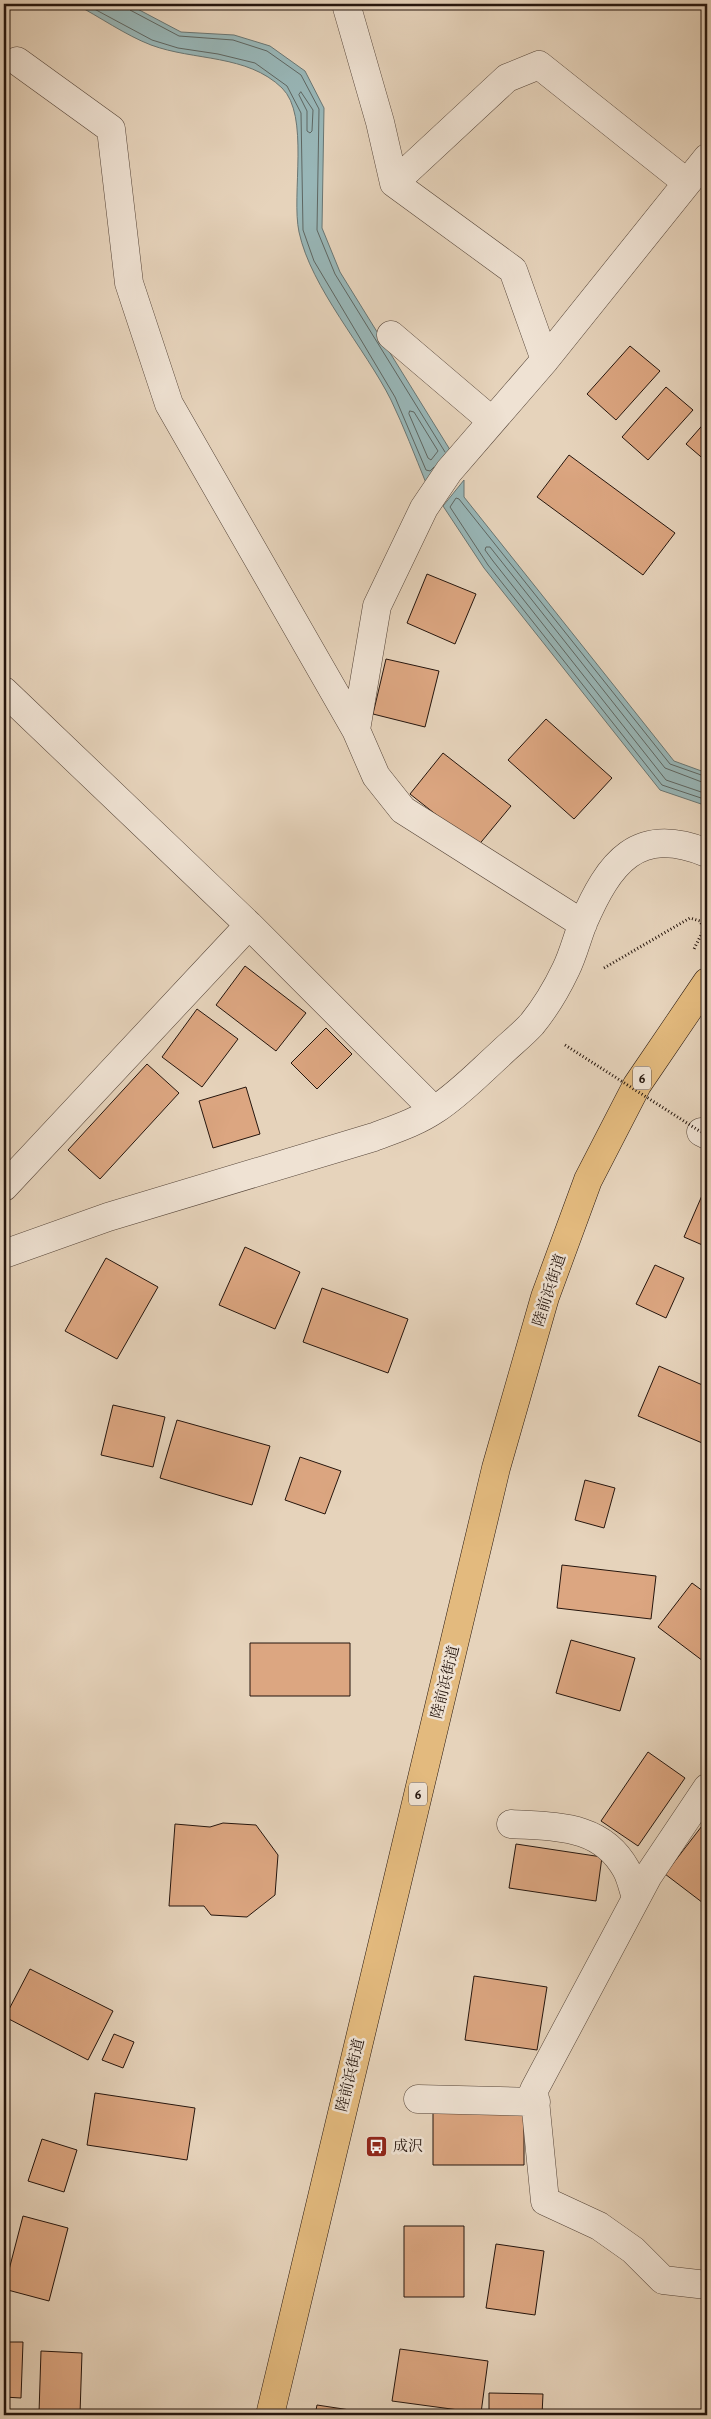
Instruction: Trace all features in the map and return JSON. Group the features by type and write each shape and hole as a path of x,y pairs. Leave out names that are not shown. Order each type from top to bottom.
{"highway":[{"name":"陸前浜街道","path":"270,2415 496,1468 545,1297 592,1172 638,1085 707,982"}],"street":[{"path":"346,4 380,122 394,183 513,270 545,360"},
{"path":"17,61 111,129 129,283 169,404 356,730 376,776 403,810 583,924"},
{"path":"356,730 377,606 424,508 449,470 545,360 699,174 539,66 507,78 394,183"},
{"path":"391,335 492,421"},
{"path":"4,691 249,925 434,1110"},
{"path":"4,1254 118,1214 374,1137 403,1126 434,1110 461,1091 532,1023 566,969 583,924 603,881 623,858 644,846 670,843 691,847 707,854"},
{"path":"4,1187 249,925"},
{"path":"707,1788 648,1876 534,2090 545,2201 599,2226 633,2250 663,2280 707,2285"},
{"path":"510,1824 571,1828 595,1837 616,1854 627,1871 636,1898"},
{"path":"418,2099 536,2102"}],"path":[{"path":"565,1045 704,1134"}],"water":[{"path":"75,4 128,4 181,32 234,35 270,46 305,71 324,108 322,228 340,272 452,453 426,483 391,400 327,296 305,253 297,216 298,136 290,100 282,88 268,77 253,69 220,60 168,50 141,41"},
{"path":"464,480 464,497 674,761 707,773 707,806 660,790 484,568 443,506"}],"building":[{"path":"630,346 660,371 616,420 587,394"},
{"path":"666,387 693,410 648,460 622,437"},
{"path":"707,420 707,462 686,444"},
{"path":"569,455 675,533 643,575 537,497"},
{"path":"427,574 476,594 455,644 407,623"},
{"path":"386,659 439,671 425,727 373,714"},
{"path":"546,719 612,778 574,819 508,760"},
{"path":"443,753 511,806 477,847 410,794"},
{"path":"245,966 306,1013 276,1051 216,1005"},
{"path":"197,1009 238,1039 202,1087 162,1057"},
{"path":"326,1028 352,1054 317,1089 291,1063"},
{"path":"147,1064 179,1093 100,1179 68,1150"},
{"path":"246,1087 260,1134 213,1148 199,1101"},
{"path":"707,1184 707,1247 684,1237"},
{"path":"245,1247 300,1272 275,1329 219,1305"},
{"path":"106,1258 158,1287 117,1359 65,1331"},
{"path":"655,1265 684,1278 666,1318 636,1304"},
{"path":"322,1288 408,1319 388,1373 303,1342"},
{"path":"659,1366 707,1387 707,1445 638,1416"},
{"path":"113,1405 165,1417 153,1467 101,1455"},
{"path":"177,1420 270,1446 252,1505 160,1478"},
{"path":"300,1457 341,1471 325,1514 285,1500"},
{"path":"585,1480 615,1488 604,1528 575,1520"},
{"path":"562,1565 656,1576 651,1619 557,1608"},
{"path":"692,1583 707,1594 707,1664 658,1627"},
{"path":"571,1640 635,1658 620,1711 556,1693"},
{"path":"250,1643 350,1643 350,1696 250,1696"},
{"path":"648,1752 685,1778 638,1846 601,1821"},
{"path":"705,1822 707,1824 707,1906 665,1874"},
{"path":"223,1823 256,1825 278,1855 275,1895 247,1917 211,1915 204,1906 169,1906 175,1824 210,1827"},
{"path":"516,1844 602,1857 596,1901 509,1888"},
{"path":"30,1969 113,2011 88,2060 5,2017"},
{"path":"474,1976 547,1987 537,2050 465,2040"},
{"path":"114,2034 134,2042 123,2068 102,2060"},
{"path":"95,2093 195,2108 187,2160 87,2145"},
{"path":"433,2111 524,2111 524,2165 433,2165"},
{"path":"42,2139 77,2150 64,2192 28,2181"},
{"path":"23,2216 68,2228 49,2301 4,2289"},
{"path":"404,2226 464,2226 464,2297 404,2297"},
{"path":"496,2244 544,2251 535,2315 486,2308"},
{"path":"4,2342 23,2342 21,2398 4,2397"},
{"path":"400,2349 488,2361 481,2413 392,2401"},
{"path":"41,2351 82,2353 80,2414 39,2413"},
{"path":"489,2393 543,2394 542,2415 489,2415"},
{"path":"317,2405 383,2415 315,2415"}],"place":[{"name":"成沢","path":"377,2146"}]}
